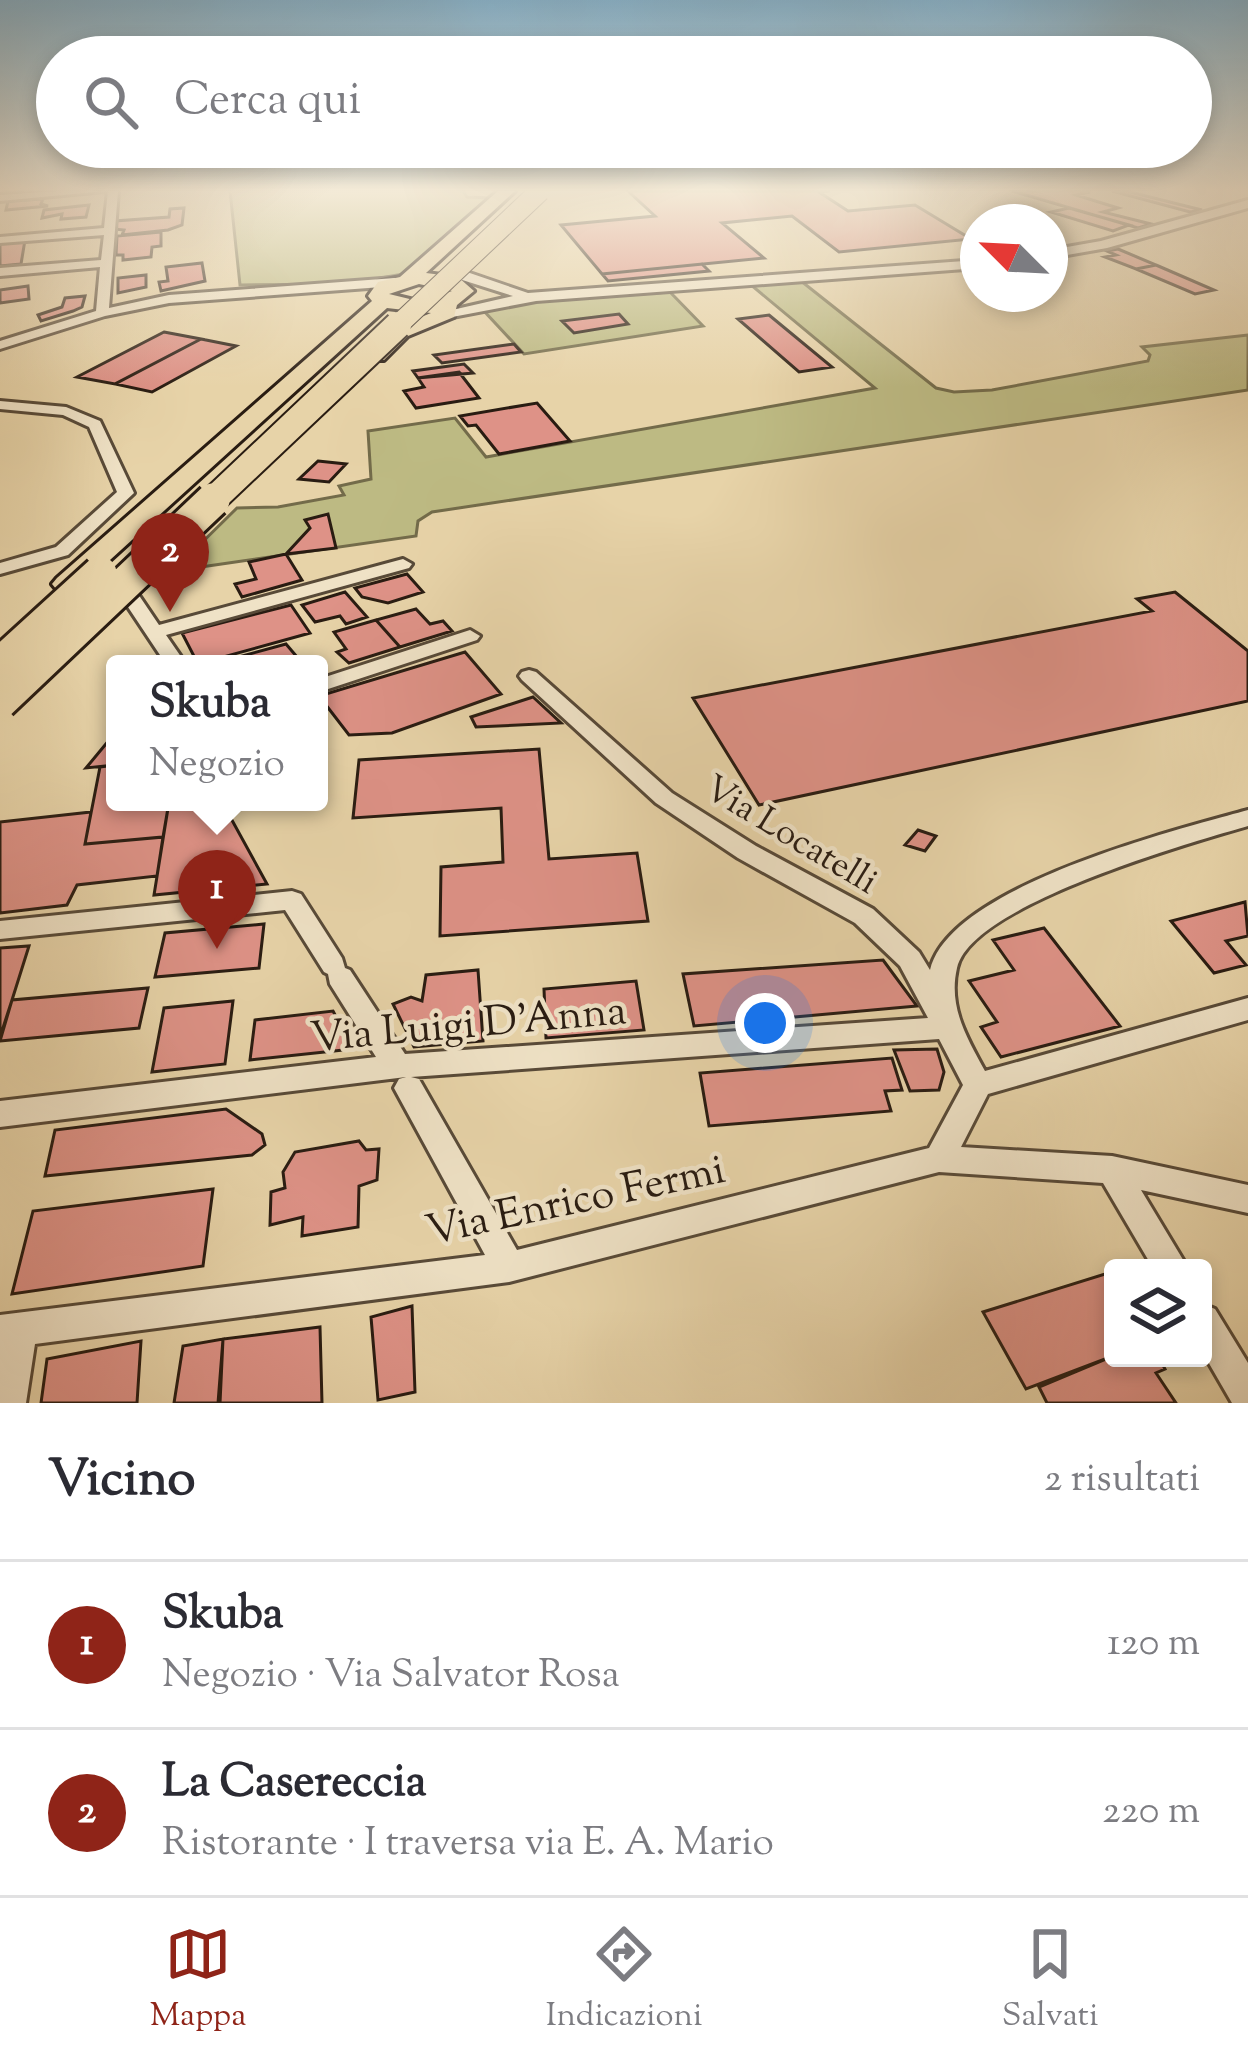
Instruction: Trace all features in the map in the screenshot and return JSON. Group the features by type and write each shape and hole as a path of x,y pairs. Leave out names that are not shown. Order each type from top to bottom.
{"highway":[{"path":"0,664 448,256"},
{"path":"0,702 474,256"}],"main road":[{"path":"0,644 431,256"},
{"path":"0,719 400,332 453,291 484,256"},
{"path":"395,287 453,291"},
{"path":"395,287 404,307 453,291"}],"street":[{"path":"102,313 105,256"},
{"path":"0,272 105,263"},
{"path":"453,291 478,305 536,296 960,265"},
{"path":"453,291 488,286 536,296"},
{"path":"310,289 395,287"},
{"path":"0,345 102,313 211,293 395,287"},
{"path":"0,405 66,411 95,424 126,494 62,551 0,569"},
{"path":"154,632 403,564"},
{"path":"129,595 170,655"},
{"path":"328,683 470,636"},
{"name":"Via Locatelli","path":"529,676 664,798 747,852 864,916 910,959 978,1084"},
{"path":"944,1028 944,961 964,934 1009,906 1118,856 1248,818"},
{"path":"0,930 292,900 403,1077 509,1267"},
{"path":"939,1159 978,1084 1248,1009"},
{"name":"Via Luigi D'Anna","path":"0,1114 944,1028"},
{"name":"Via Enrico Fermi","path":"10,1330 509,1267 939,1159 1112,1170 1248,1199"},
{"path":"1112,1170 1166,1259"},
{"path":"8,1403 10,1330"},
{"path":"1212,1336 1248,1396"}],"shaded area":[{"path":"237,256 424,256 403,274 347,284 240,285"},
{"path":"801,281 936,388 992,390 1148,361 1150,355 1142,347 1248,335 1248,390 432,512 418,521 416,536 173,571 237,508 278,507 344,495 339,486 371,479 368,431 455,418 486,457 875,388 751,285"},
{"path":"670,292 703,326 524,354 484,311 522,302"}],"building":[{"path":"0,256 22,256 21,264 0,266"},
{"path":"587,256 762,256 602,274"},
{"path":"1136,256 1156,265 1136,269 1105,257"},
{"path":"202,263 205,281 161,291 159,282 168,281 166,267"},
{"path":"702,264 709,271 608,281 602,274"},
{"path":"1156,265 1214,290 1195,294 1136,269"},
{"path":"146,275 146,287 118,293 118,278"},
{"path":"28,286 29,299 0,303 0,290"},
{"path":"85,296 82,307 73,311 41,321 38,315 62,307 65,298"},
{"path":"619,314 628,324 574,333 562,321"},
{"path":"769,315 832,367 799,372 738,319"},
{"path":"164,332 201,339 115,384 77,377"},
{"path":"201,339 236,346 152,392 115,384"},
{"path":"514,344 521,352 442,363 434,355"},
{"path":"464,364 473,373 418,378 413,371"},
{"path":"459,372 479,398 416,408 404,391 424,387 418,378"},
{"path":"537,403 570,441 499,454 476,425 468,426 460,416"},
{"path":"318,461 346,464 329,482 299,479"},
{"path":"328,514 336,548 286,554 310,528 305,520"},
{"path":"286,554 302,580 242,597 235,584 256,579 249,562"},
{"path":"407,574 423,592 388,603 362,597 355,588"},
{"path":"345,592 367,617 346,624 340,616 315,622 302,605"},
{"path":"1175,592 1248,651 1248,701 759,805 693,698 1152,611 1137,599"},
{"path":"291,605 310,633 231,655 193,655 182,633"},
{"path":"416,609 430,624 443,621 452,631 400,647 376,620"},
{"path":"376,620 400,647 349,663 337,652 346,649 334,632"},
{"path":"286,644 295,655 246,655"},
{"path":"465,652 501,694 392,733 349,735 328,708 328,693"},
{"path":"533,697 561,723 476,727 471,717"},
{"path":"106,744 106,766 86,768"},
{"path":"539,749 549,859 637,853 648,921 440,936 441,867 503,862 501,808 353,818 359,760"},
{"path":"106,766 106,811 167,811 163,837 85,844 100,767"},
{"path":"168,811 227,811 267,884 154,895"},
{"path":"91,812 85,844 163,837 157,876 77,885 67,905 0,913 0,822"},
{"path":"918,830 936,836 925,851 905,845"},
{"path":"1245,902 1248,936 1226,941 1246,965 1214,973 1171,921"},
{"path":"264,924 259,968 155,977 165,933"},
{"path":"1044,928 1120,1026 1001,1057 981,1027 997,1022 969,981 1014,970 993,940"},
{"path":"29,946 12,1000 0,1037 0,948"},
{"path":"883,960 917,1006 694,1026 683,974"},
{"path":"478,970 483,1041 414,1047 393,1004 411,997 422,1001 426,975"},
{"path":"636,981 644,1030 546,1038 544,989"},
{"path":"148,988 139,1028 0,1041 12,1000"},
{"path":"233,1001 225,1064 152,1072 164,1008"},
{"path":"333,1011 353,1049 250,1060 255,1020"},
{"path":"937,1049 944,1072 939,1090 910,1091 894,1050"},
{"path":"892,1058 902,1090 885,1091 891,1111 709,1126 700,1073"},
{"path":"226,1109 262,1134 265,1145 252,1155 45,1176 55,1130"},
{"path":"359,1141 366,1150 379,1149 377,1180 359,1186 358,1227 302,1236 303,1217 270,1225 271,1192 285,1188 283,1172 295,1152"},
{"path":"213,1189 203,1266 12,1294 33,1211"},
{"path":"1104,1274 1104,1359 1026,1389 983,1312"},
{"path":"412,1306 415,1392 378,1400 371,1317"},
{"path":"320,1327 322,1403 220,1403 223,1339"},
{"path":"223,1339 218,1403 174,1403 183,1346"},
{"path":"141,1341 137,1403 41,1403 47,1359"},
{"path":"1104,1360 1104,1367 1164,1367 1156,1373 1176,1403 1047,1403 1039,1387"}],"place":[{"name":"La Casereccia","path":"170,612"},
{"name":"Skuba","path":"217,949"}]}
